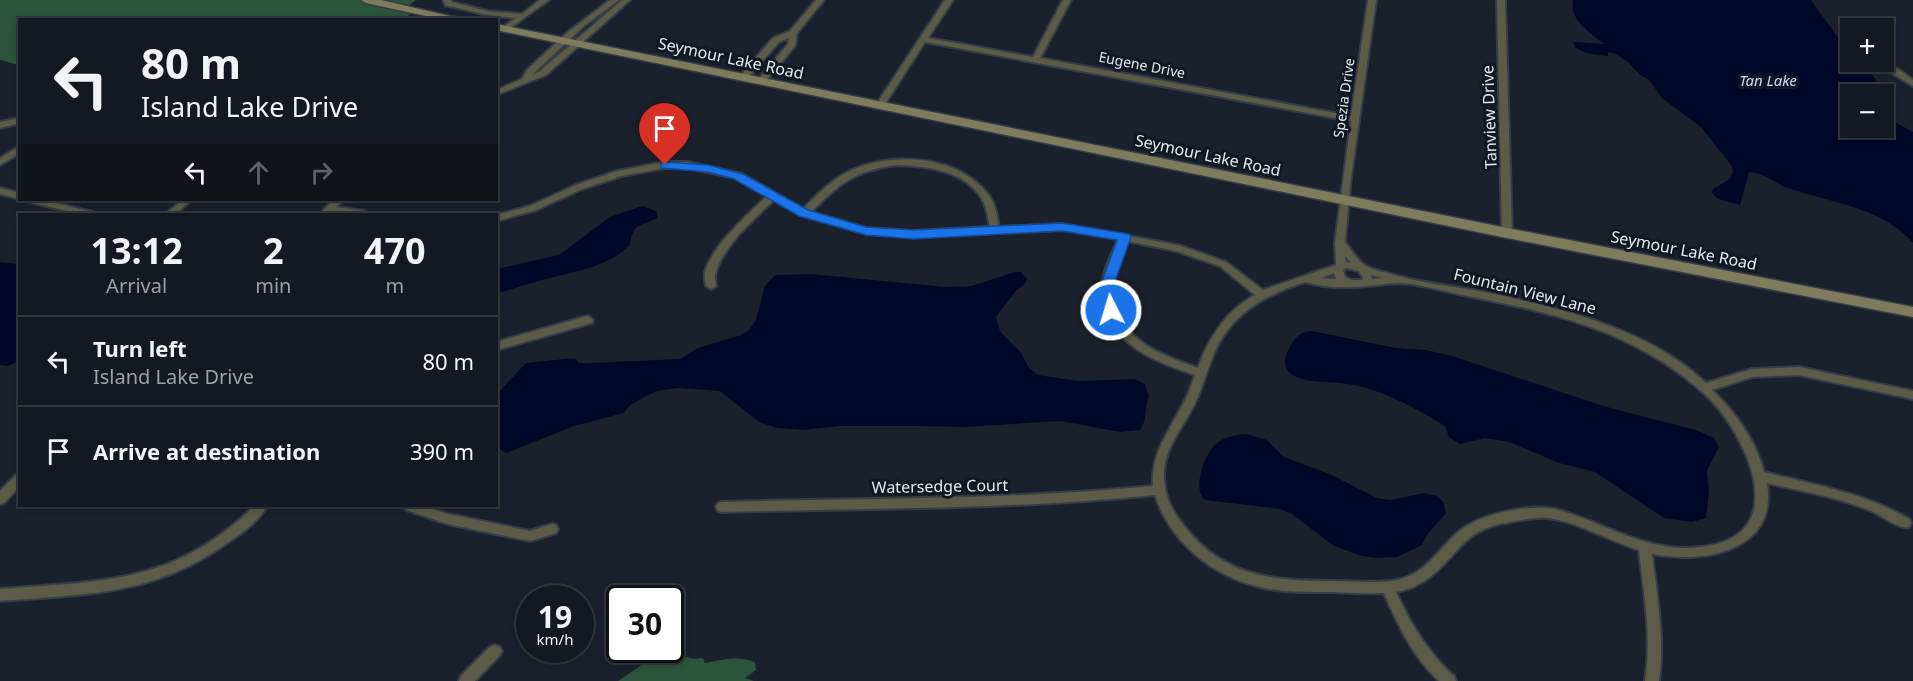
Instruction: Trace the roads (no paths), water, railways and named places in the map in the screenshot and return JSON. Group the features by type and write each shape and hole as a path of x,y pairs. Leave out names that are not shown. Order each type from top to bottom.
{"street":[{"path":"366,0 453,18"},
{"path":"447,0 449,4 469,10 522,16"},
{"path":"501,28 545,0"},
{"path":"570,42 602,8 615,0"},
{"path":"498,92 526,79 530,72 626,0"},
{"path":"744,77 776,40 793,33 820,0"},
{"path":"880,105 949,0"},
{"path":"1036,59 1066,0"},
{"name":"Spezia Drive","path":"1340,243 1372,0"},
{"name":"Tanview Drive","path":"1501,0 1507,233"},
{"name":"Seymour Lake Road","path":"501,28 1507,233 1913,312"},
{"path":"761,81 792,44 793,33"},
{"name":"Eugene Drive","path":"923,39 1355,119"},
{"path":"1894,71 1913,84"},
{"path":"0,125 18,120"},
{"path":"0,162 18,150"},
{"path":"804,213 842,179 853,173 892,163 919,163 958,174 974,185 989,202 995,229"},
{"path":"498,217 533,208 579,187 620,173 665,165 688,165 723,172 755,185 804,213 844,226 890,233 934,234 1062,227 1124,237 1208,257 1240,275 1261,294"},
{"path":"0,191 18,196"},
{"path":"711,286 710,275 715,263 745,221 772,196"},
{"path":"37,201 86,213"},
{"path":"171,213 186,201"},
{"path":"327,212 346,213"},
{"path":"1124,237 1106,287 1107,300 1115,320 1134,343 1152,354 1201,373"},
{"path":"1340,243 1341,279 1350,284"},
{"path":"1340,243 1368,278 1365,283"},
{"name":"Fountain View Lane","path":"1339,267 1361,268 1400,280 1479,295 1591,323 1653,351 1704,388 1728,412 1741,431 1756,464 1762,509 1748,533 1730,544 1691,554 1645,548 1572,520 1546,513 1525,514 1494,521 1467,531 1433,568 1417,579 1388,588 1275,585 1255,581 1230,571 1196,548 1176,528 1159,490 1158,469 1163,448 1185,412 1213,345 1227,323 1261,294 1339,267"},
{"name":"Fountain View Lane","path":"1305,280 1350,284 1400,280"},
{"path":"498,345 588,320"},
{"path":"1704,388 1752,373 1790,371 1913,395"},
{"path":"1759,476 1845,498 1894,515 1905,523"},
{"path":"0,500 18,480"},
{"name":"Watersedge Court","path":"722,507 806,504 965,504 1159,490"},
{"path":"0,595 111,586 165,572 211,547 249,520 260,507"},
{"path":"413,507 448,519 530,536 552,529"},
{"path":"1645,548 1655,645 1656,665 1652,681"},
{"path":"1388,588 1414,644 1425,659 1449,681"},
{"path":"466,681 495,651"}],"water":[{"name":"Tan Lake","path":"1573,0 1811,0 1839,39 1840,72 1870,72 1877,81 1870,84 1840,84 1840,138 1894,138 1894,122 1913,132 1913,243 1901,231 1872,214 1786,187 1755,173 1749,172 1740,205 1718,199 1712,193 1713,189 1730,179 1733,171 1731,165 1701,127 1662,98 1649,80 1640,75 1628,62 1616,54 1608,52 1608,56 1595,55 1575,47 1573,42 1605,44 1582,26 1572,7"},
{"path":"642,206 656,211 658,218 638,226 633,232 630,245 611,259 588,268 498,293 498,269 559,255 610,217"},
{"path":"0,262 18,264 18,361 8,366 0,365"},
{"path":"1021,272 1027,279 1026,282 1014,293 996,317 1000,331 1021,353 1029,368 1038,375 1078,381 1134,379 1145,384 1149,397 1140,430 1120,432 1061,421 965,427 839,426 804,430 777,428 759,422 720,391 678,388 650,394 629,406 624,413 574,426 506,453 498,450 498,393 526,363 575,358 579,363 680,359 698,348 741,335 749,330 756,320 765,286 775,275 811,274 946,287 972,286"},
{"path":"1312,331 1396,348 1426,350 1452,356 1603,406 1696,430 1714,438 1719,447 1707,471 1709,492 1706,518 1692,522 1664,518 1595,472 1559,463 1509,442 1485,438 1460,444 1449,437 1445,426 1410,406 1373,390 1340,383 1300,379 1289,372 1285,365 1287,353 1298,335"},
{"path":"1246,434 1267,440 1284,457 1332,475 1377,498 1390,500 1424,493 1437,496 1443,502 1446,513 1427,535 1422,545 1397,557 1377,558 1362,556 1334,546 1292,514 1280,509 1205,500 1201,495 1200,481 1207,456 1225,438"}]}
